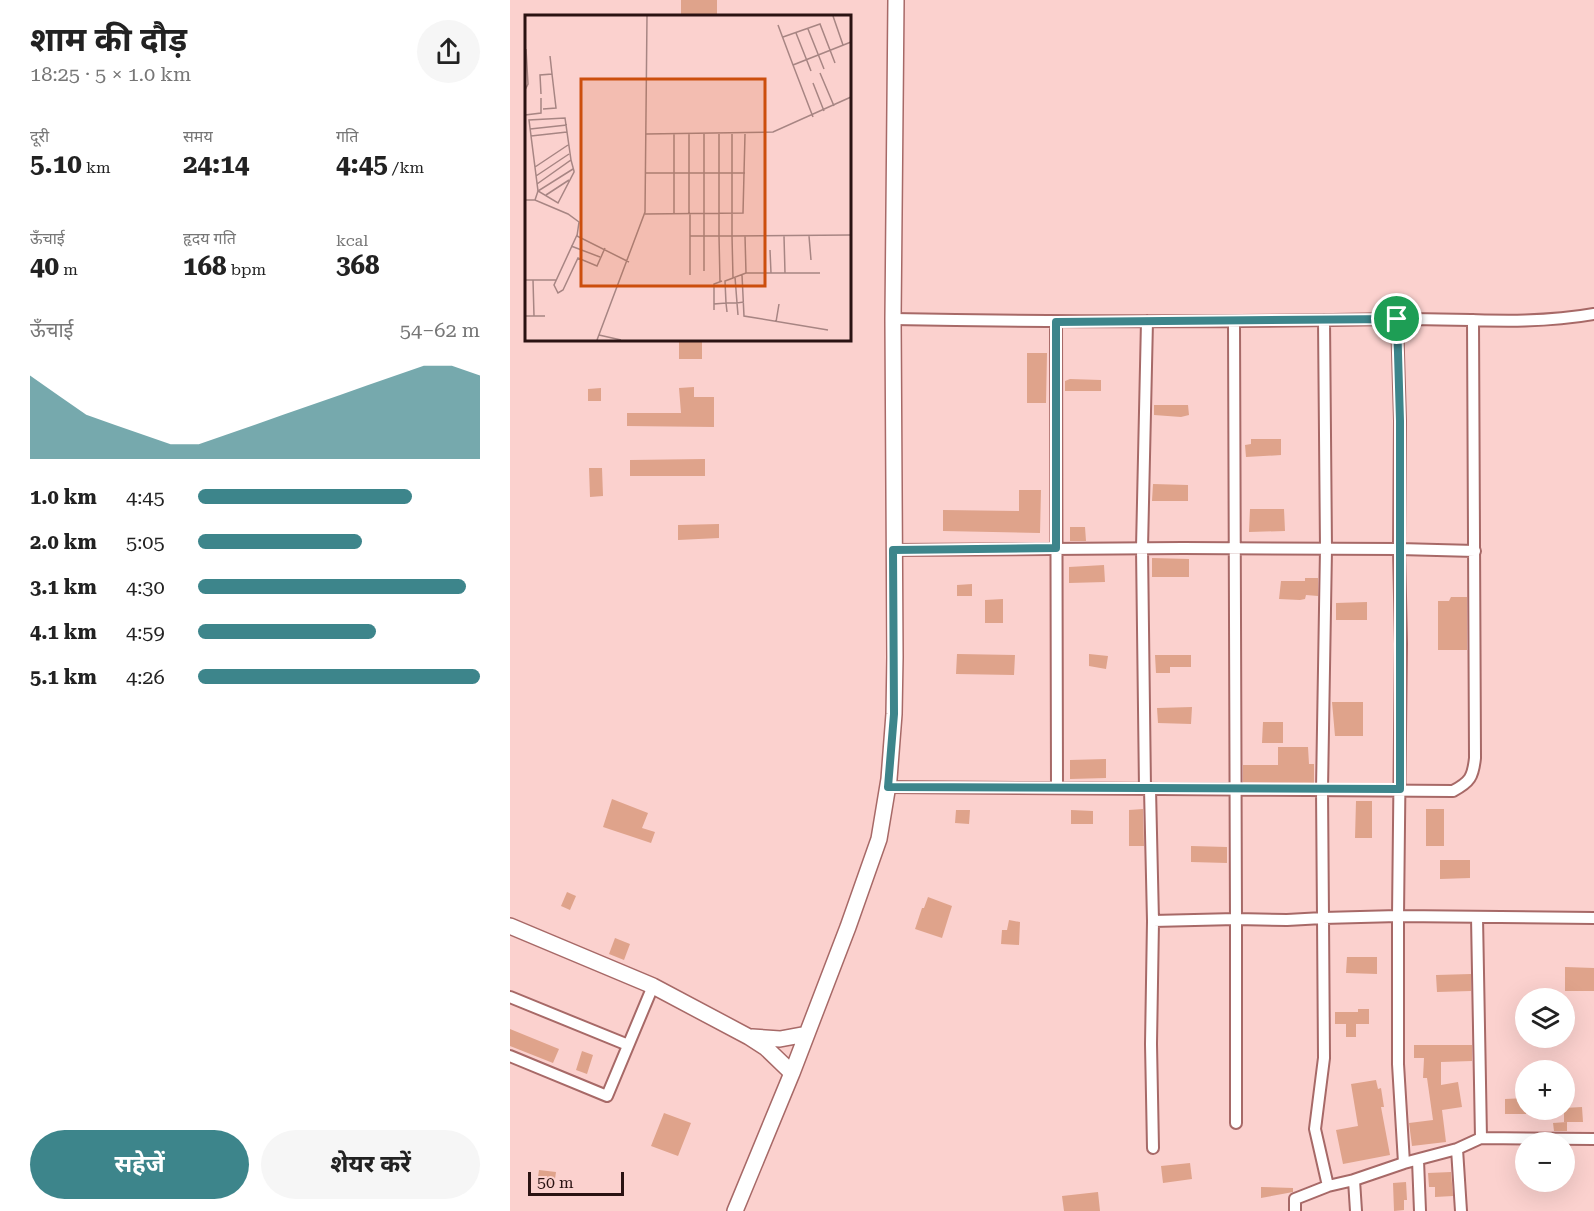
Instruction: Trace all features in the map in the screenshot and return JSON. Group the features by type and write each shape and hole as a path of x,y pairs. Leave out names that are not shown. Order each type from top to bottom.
{"main road":[{"path":"735,1211 792,1073 848,927 879,838 888,787 894,714 893,319 896,0"},
{"path":"510,926 653,986 749,1037 766,1048 792,1073"},
{"path":"749,1037 780,1039 807,1034"}],"street":[{"path":"893,319 1234,322 1549,319 1594,314"},
{"path":"1397,319 1401,432 1398,1064 1404,1163"},
{"path":"1324,320 1326,549 1322,789 1324,1058 1315,1129 1328,1186"},
{"path":"888,787 1453,791 1463,786 1473,775 1475,758 1473,320"},
{"path":"1147,321 1142,548 1147,789 1153,921 1151,1044 1153,1148"},
{"path":"1056,322 1057,788"},
{"path":"1234,322 1236,1123"},
{"path":"893,550 1235,548 1475,551"},
{"path":"1153,921 1398,916 1594,918"},
{"path":"1477,917 1481,1138"},
{"path":"510,1056 607,1096 653,986"},
{"path":"510,997 628,1045"},
{"path":"1295,1211 1295,1198 1404,1163 1457,1149 1481,1138 1594,1139"},
{"path":"1457,1149 1461,1211"},
{"path":"1418,1160 1420,1211"},
{"path":"1354,1180 1356,1211"}],"building":[{"path":"681,0 717,0 717,15 681,15"},
{"path":"679,340 702,340 702,359 679,359"},
{"path":"1027,353 1047,353 1046,403 1027,403"},
{"path":"1070,379 1101,380 1101,391 1065,391 1065,381"},
{"path":"694,387 694,397 714,397 714,427 627,426 627,413 681,413 679,388"},
{"path":"601,388 601,401 588,401 588,389"},
{"path":"1154,405 1188,405 1189,415 1181,417 1154,415"},
{"path":"1251,439 1281,439 1281,455 1246,457 1245,445 1251,444"},
{"path":"705,459 705,476 630,476 630,460"},
{"path":"589,468 602,468 603,496 590,497"},
{"path":"1153,484 1188,485 1188,501 1152,501"},
{"path":"1019,490 1041,490 1040,533 943,531 943,510 1019,511"},
{"path":"1250,509 1284,509 1285,531 1249,532"},
{"path":"719,524 719,538 678,540 678,525"},
{"path":"1070,527 1085,527 1086,541 1070,541"},
{"path":"1152,558 1189,559 1189,577 1152,577"},
{"path":"1104,565 1105,582 1069,583 1069,567"},
{"path":"1305,578 1318,578 1318,596 1306,595 1305,599 1300,600 1279,599 1281,581 1305,581"},
{"path":"972,584 972,596 957,596 957,585"},
{"path":"1451,597 1467,597 1467,650 1438,650 1438,601 1449,601"},
{"path":"1003,599 1003,623 985,623 985,600"},
{"path":"1367,602 1367,620 1336,620 1336,603"},
{"path":"957,654 1015,655 1014,675 956,674"},
{"path":"1089,654 1108,656 1106,669 1089,666"},
{"path":"1155,655 1191,655 1191,667 1170,667 1170,673 1156,673"},
{"path":"1332,702 1363,702 1363,736 1335,736"},
{"path":"1192,707 1191,724 1158,723 1157,708"},
{"path":"1263,722 1283,722 1283,743 1262,743"},
{"path":"1278,747 1308,747 1309,764 1314,764 1314,783 1243,782 1243,765 1278,765"},
{"path":"1106,759 1106,778 1070,779 1070,760"},
{"path":"612,799 648,813 642,828 655,832 651,843 603,827"},
{"path":"1356,801 1372,801 1372,838 1355,838"},
{"path":"1143,809 1144,846 1129,846 1129,810"},
{"path":"1426,809 1444,809 1444,846 1426,846"},
{"path":"956,810 970,810 969,824 955,823"},
{"path":"1071,810 1093,811 1093,824 1071,824"},
{"path":"1191,846 1227,847 1227,863 1191,862"},
{"path":"1440,860 1470,860 1470,878 1440,879"},
{"path":"567,892 576,896 570,910 561,906"},
{"path":"928,897 952,906 942,938 915,929"},
{"path":"1009,920 1020,922 1019,945 1001,944 1002,930 1007,930"},
{"path":"615,938 630,944 624,960 609,954"},
{"path":"1347,957 1377,957 1377,974 1346,973"},
{"path":"1565,967 1594,968 1594,991 1575,991 1575,988 1565,988"},
{"path":"1471,974 1471,991 1437,992 1436,975"},
{"path":"1358,1009 1369,1009 1369,1024 1356,1024 1356,1037 1346,1037 1346,1024 1335,1024 1335,1012 1358,1012"},
{"path":"510,1029 559,1049 553,1063 510,1046"},
{"path":"1414,1045 1472,1045 1472,1061 1441,1062 1441,1085 1458,1082 1462,1107 1442,1110 1446,1142 1412,1146 1409,1123 1433,1120 1427,1078 1423,1078 1424,1058 1414,1058"},
{"path":"582,1051 593,1055 587,1074 576,1070"},
{"path":"1376,1080 1378,1089 1381,1088 1384,1107 1381,1107 1390,1155 1343,1164 1336,1130 1358,1126 1351,1084"},
{"path":"1505,1099 1515,1099 1515,1114 1505,1114"},
{"path":"1575,1107 1582,1107 1583,1122 1564,1122 1564,1120 1575,1120"},
{"path":"664,1113 691,1123 678,1156 651,1146"},
{"path":"1567,1122 1567,1131 1554,1131 1553,1123"},
{"path":"1190,1163 1192,1179 1163,1183 1161,1166"},
{"path":"539,1170 556,1172 554,1186 537,1184"},
{"path":"1451,1172 1453,1196 1435,1197 1435,1187 1429,1187 1428,1173"},
{"path":"1406,1182 1407,1200 1404,1200 1404,1210 1394,1211 1393,1183"},
{"path":"1261,1187 1293,1188 1293,1192 1261,1198"},
{"path":"1098,1192 1100,1211 1064,1211 1062,1196"}],"route":[{"path":"1397,319 1401,524 1400,789 888,787 894,714 893,550 1056,548 1056,322 1397,319"}]}
